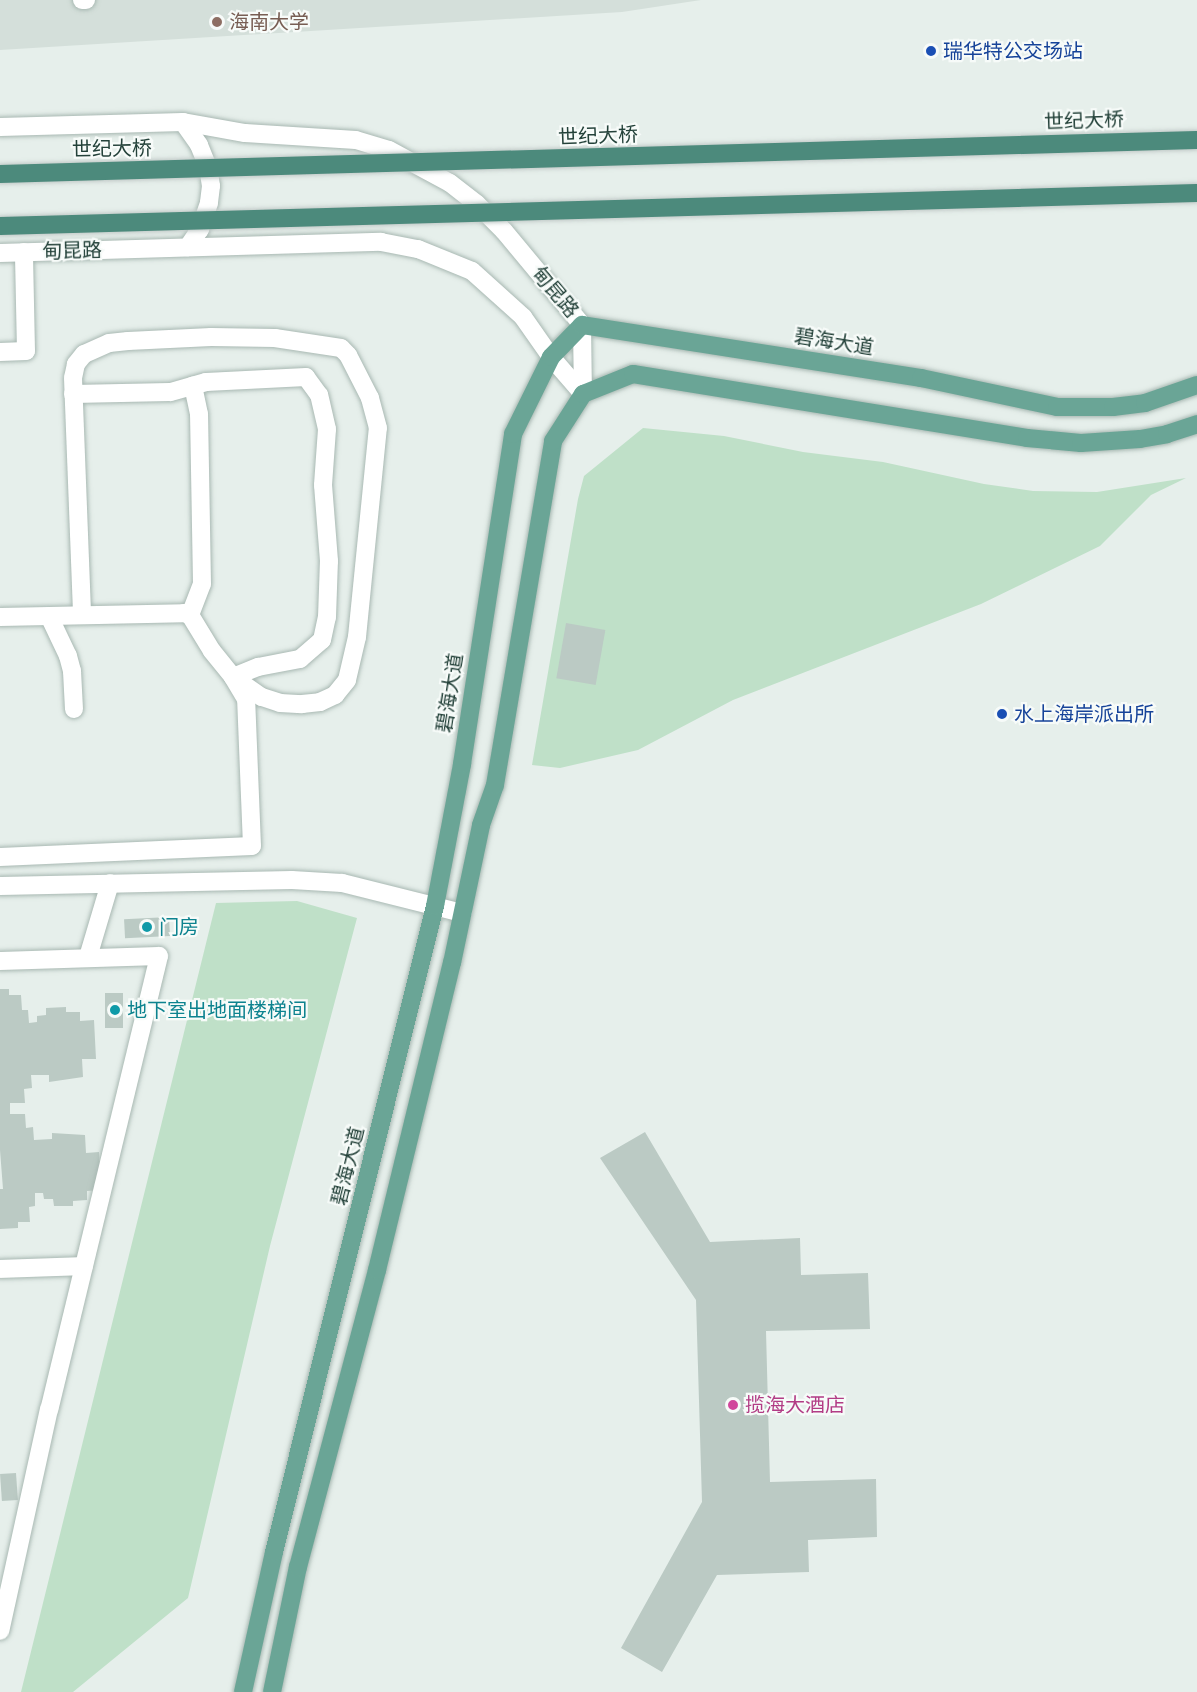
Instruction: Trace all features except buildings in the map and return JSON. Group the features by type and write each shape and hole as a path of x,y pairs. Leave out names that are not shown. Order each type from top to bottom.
{"highway":[{"name":"世纪大桥","path":"0,174 1197,140"},
{"path":"0,226 370,218 1197,193"}],"main road":[{"name":"碧海大道","path":"243,1692 274,1552 435,906 462,764 513,434 550,357 582,325 921,378 1057,407 1113,407 1145,403 1197,385"},
{"path":"272,1692 298,1567 377,1270 481,825 495,785 553,441 583,394 633,374 1027,438 1081,443 1140,439 1167,434 1197,424"}],"street":[{"name":"甸昆路","path":"0,127 183,122 245,133 356,140 388,150 450,183 477,204 504,231 582,325 583,394"},
{"path":"183,122 199,145 208,166 211,186 209,203 200,230 188,248"},
{"name":"甸昆路","path":"0,253 381,242 418,249 472,271 523,316 550,357 583,394"},
{"path":"0,352 26,351 24,252"},
{"path":"82,615 73,394 76,364 84,354 119,342 211,337 265,337 340,348 348,355 370,398 378,428 362,605 347,680 335,695 320,702 302,704 280,703 262,697 233,678"},
{"path":"73,394 170,392 206,382 306,377 313,384 325,409 327,442 323,485 329,588 322,640 300,660 258,667 233,678"},
{"path":"190,615 202,584 199,414 193,386"},
{"path":"0,618 177,612 190,615 246,699 252,846 0,857"},
{"path":"48,616 68,656 72,671 74,709"},
{"path":"0,886 292,880 342,883 462,913"},
{"path":"88,957 110,883"},
{"path":"0,961 159,956 84,1266 0,1631"},
{"path":"0,1269 84,1266"}],"shaded area":[{"name":"海南大学","path":"0,0 701,0 622,12 0,50"}],"green space":[{"path":"643,428 724,436 803,452 883,462 984,484 1033,491 1097,492 1186,478 1151,495 1100,546 981,604 733,700 638,750 560,768 532,765 578,499 584,476"},
{"path":"297,901 357,918 270,1246 188,1598 73,1692 21,1692 216,903"}],"place":[{"name":"海南大学","path":"217,22"},
{"name":"瑞华特公交场站","path":"931,51"},
{"name":"水上海岸派出所","path":"1002,714"},
{"name":"门房","path":"147,927"},
{"name":"地下室出地面楼梯间","path":"115,1010"},
{"name":"揽海大酒店","path":"733,1405"}]}
